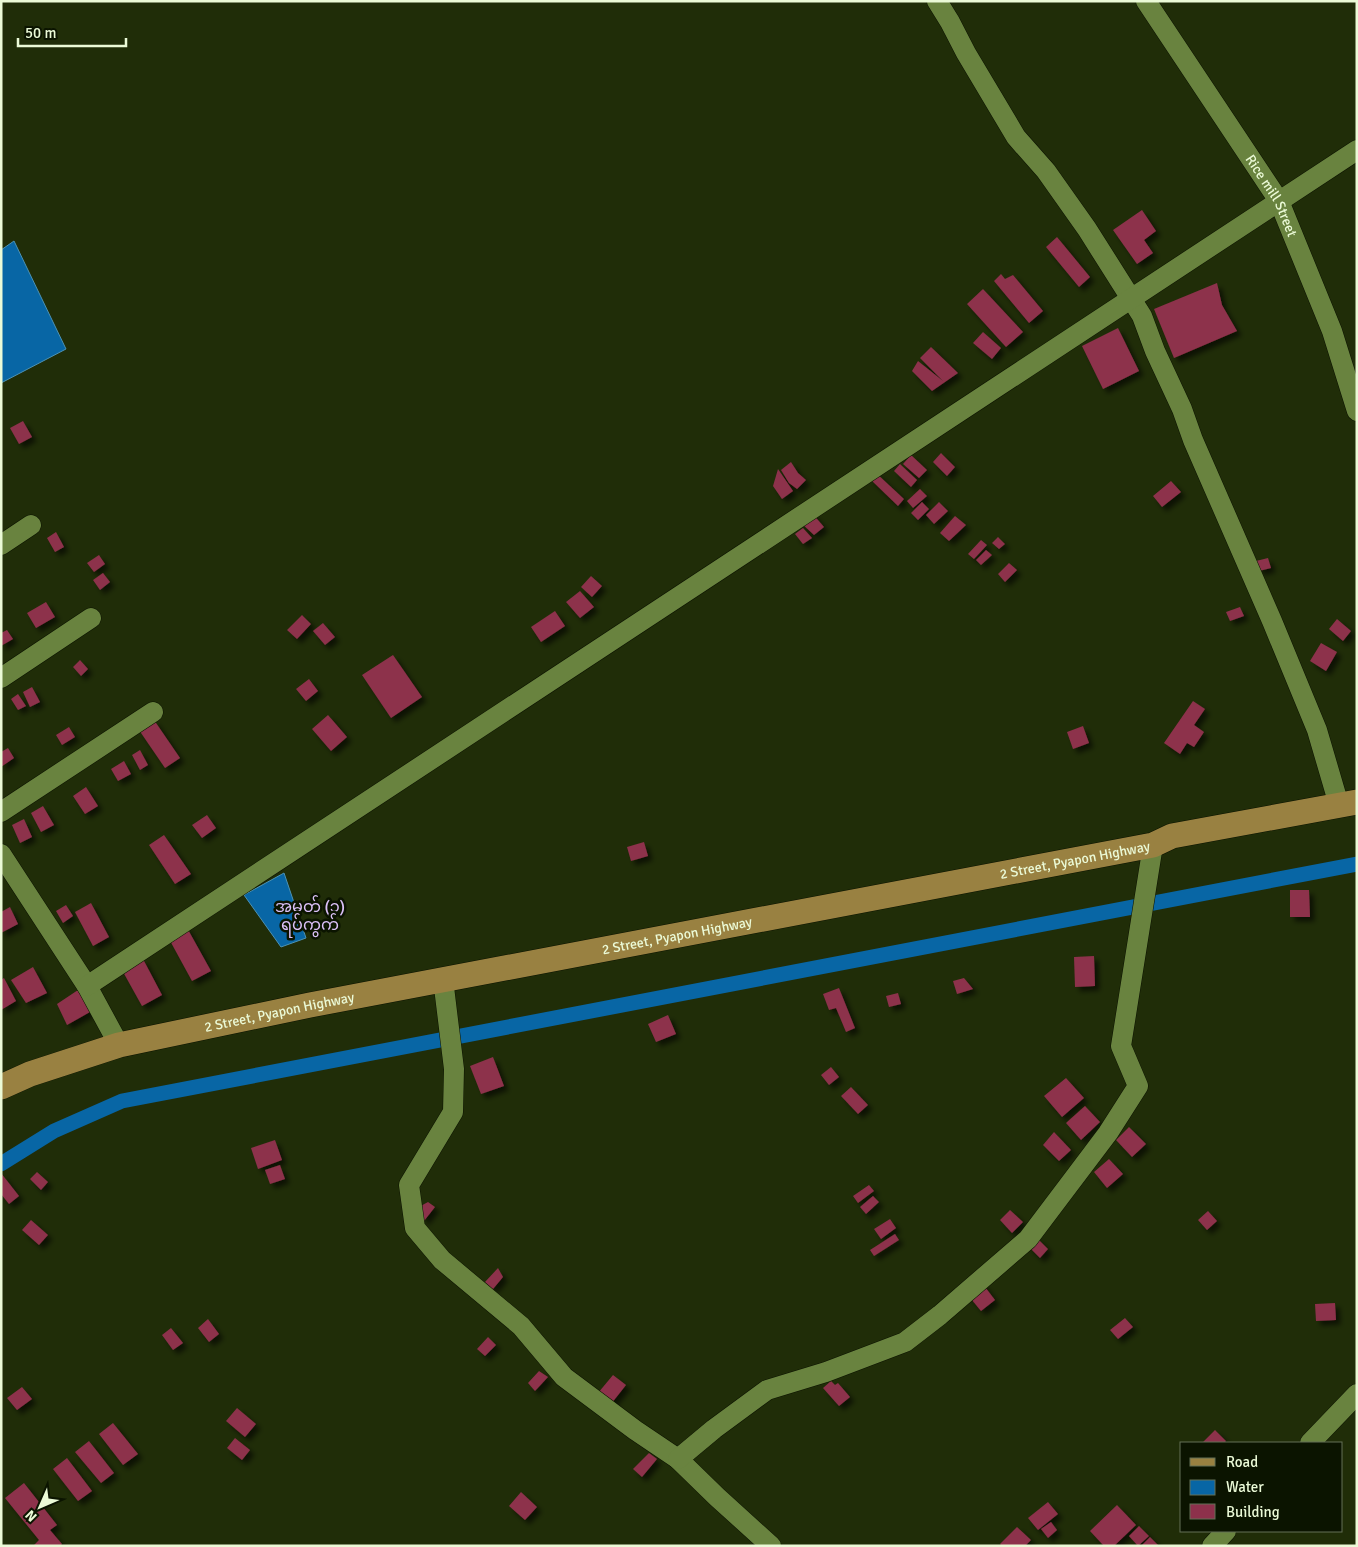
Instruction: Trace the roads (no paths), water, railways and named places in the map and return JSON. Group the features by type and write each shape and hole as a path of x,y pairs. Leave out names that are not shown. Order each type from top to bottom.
{"main road":[{"name":"2 Street, Pyapon Highway","path":"1,1087 30,1074 119,1045 443,979 1154,845 1172,836 1348,803"}],"street":[{"path":"937,1 1016,137 1067,200 1142,316 1155,351 1182,409 1193,440 1317,730 1329,775 1348,803"},
{"name":"Rice mill Street","path":"1146,1 1279,201 1332,331 1357,411"},
{"path":"87,986 1357,150"},
{"path":"1,545 31,525"},
{"path":"1,678 91,618"},
{"path":"1,812 153,712"},
{"path":"678,1459 714,1429 767,1390 826,1372 905,1342 940,1315 1028,1239 1108,1133 1138,1086 1121,1046 1154,845"},
{"path":"1,854 87,986 119,1045"},
{"path":"443,979 454,1069 453,1112 409,1185 415,1228 442,1260 521,1326 564,1377 635,1430 678,1459 771,1546"},
{"path":"1311,1442 1357,1394"},
{"path":"1212,1546 1225,1532"}],"water":[{"path":"14,241 66,349 1,383 1,250"},
{"path":"284,873 306,938 281,947 244,895"}],"waterway":[{"path":"1,1164 54,1131 122,1101 1357,864"}],"district":[{"name":"အမှတ် (၁) ရပ်ကွက်","path":"310,916"}]}
